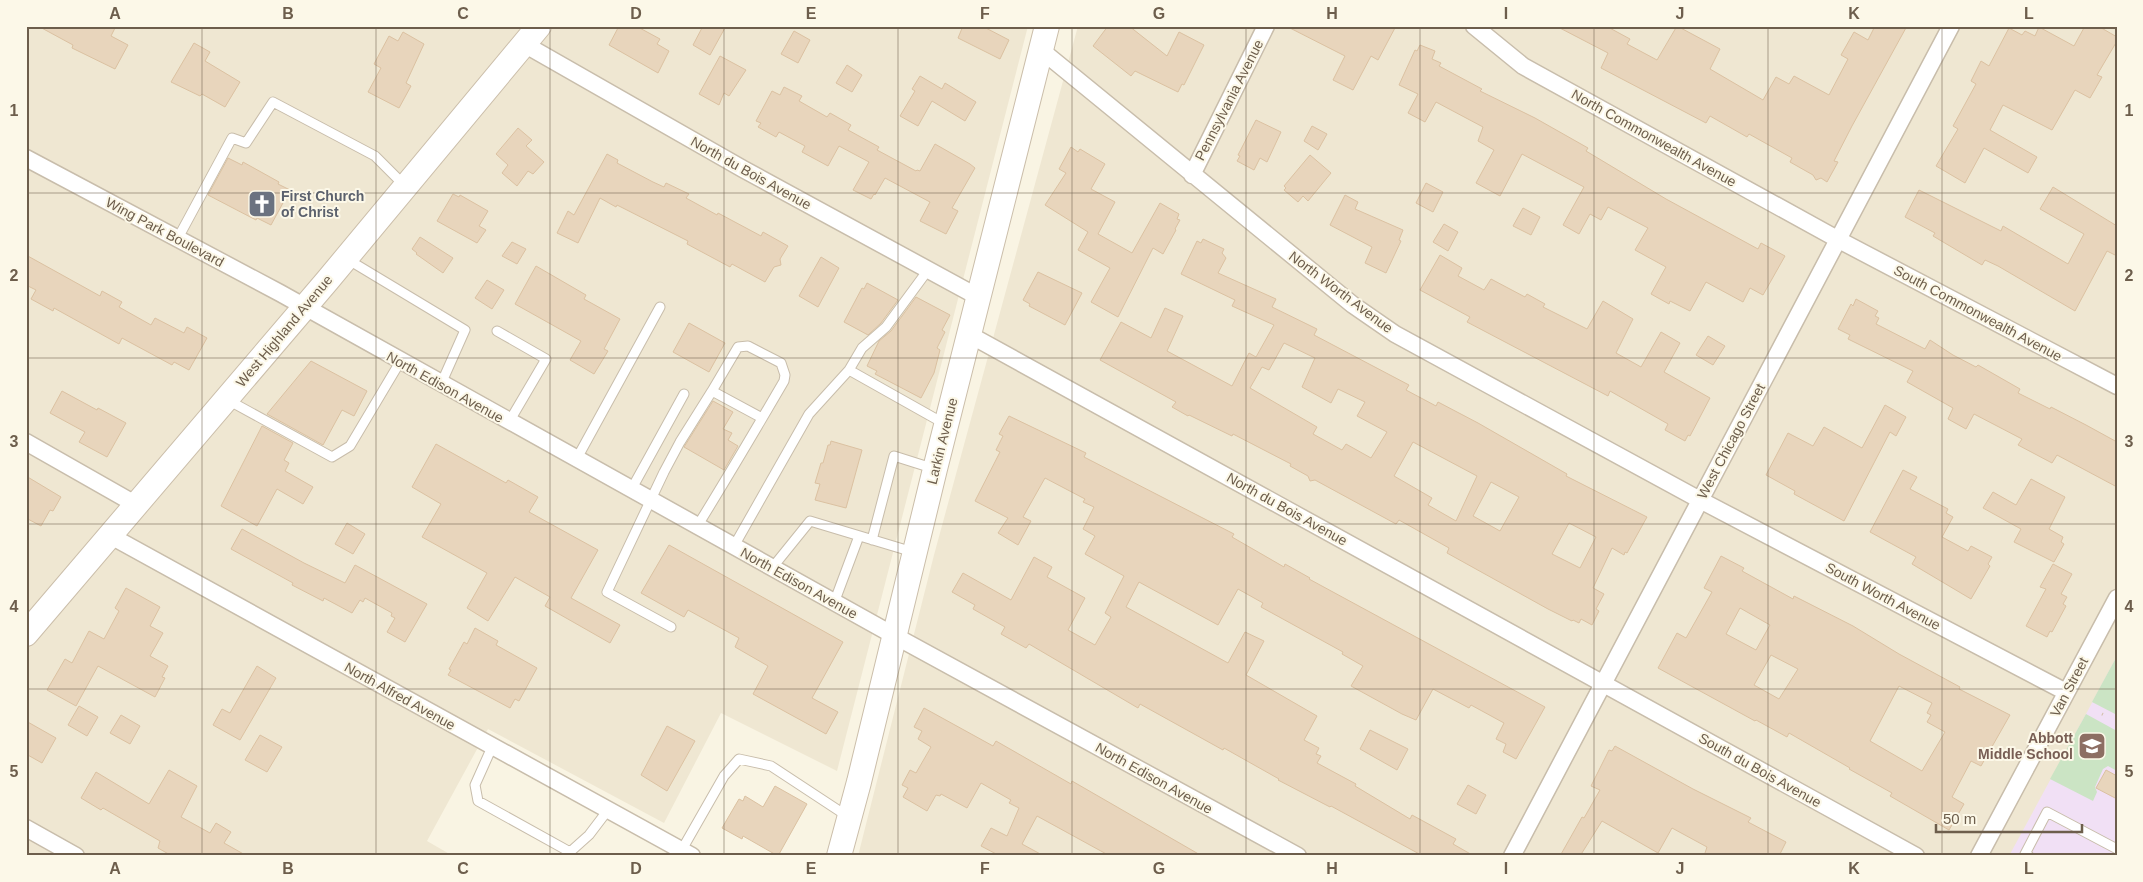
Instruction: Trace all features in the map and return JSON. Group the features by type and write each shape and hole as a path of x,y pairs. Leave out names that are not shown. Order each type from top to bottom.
{"main road":[{"name":"West Highland Avenue","path":"26,634 303,306 346,258 540,26"},
{"name":"Larkin Avenue","path":"839,856 1047,26"}],"street":[{"name":"Pennsylvania Avenue","path":"1192,174 1266,26"},
{"name":"North Commonwealth Avenue","path":"1474,26 1523,66 1839,240"},
{"name":"West Chicago Street","path":"1512,856 1951,26"},
{"name":"North du Bois Avenue","path":"524,44 743,169 980,298"},
{"name":"North Worth Avenue","path":"1041,50 1353,305 1388,329 1700,500"},
{"name":"Wing Park Boulevard","path":"26,158 303,306"},
{"name":"South Commonwealth Avenue","path":"1839,240 2117,386"},
{"name":"North Edison Avenue","path":"303,306 576,460 1298,856"},
{"name":"North du Bois Avenue","path":"970,334 1603,684"},
{"path":"26,442 135,504"},
{"name":"South Worth Avenue","path":"1700,500 2066,692"},
{"name":"North Alfred Avenue","path":"109,535 608,810 684,854"},
{"name":"Van Street","path":"1979,856 2117,598"},
{"name":"South du Bois Avenue","path":"1603,684 1916,856"},
{"path":"26,828 76,856"}],"lane":[{"path":"178,238 232,138 246,143 273,102 375,156 405,186"},
{"path":"346,258 465,330 441,384"},
{"path":"734,546 808,414 849,370 862,348 886,327 928,270"},
{"path":"576,460 660,307"},
{"path":"497,331 546,360 509,422"},
{"path":"671,626 607,592 680,442 738,347 742,345 748,346 781,363 785,375 784,381 698,526"},
{"path":"226,399 332,457 350,446 400,362"},
{"path":"849,370 946,424"},
{"path":"712,391 762,418"},
{"path":"631,490 684,394"},
{"path":"872,540 894,456 935,469"},
{"path":"772,568 810,521 915,553"},
{"path":"834,602 859,536"},
{"path":"492,747 475,785 478,801 570,852 589,835 608,810"},
{"path":"684,854 724,776 740,760 771,766 850,817"},
{"path":"2029,856 2025,854 2047,812 2117,849"}],"shaded area":[{"path":"26,26 1028,26 837,771 721,713 664,823 488,729 427,841 453,856 26,856"},
{"path":"1078,26 2117,26 2117,856 858,856 934,555"},
{"name":"Abbott Middle School","path":"2117,656 2117,856 2009,856 2086,714"}],"green space":[{"path":"2117,656 2117,715 2092,702"},
{"path":"2086,714 2117,731 2117,771 2108,766 2103,769 2095,787 2097,792 2093,801 2050,779"}],"building":[{"path":"38,26 116,26 111,36 128,45 115,69 72,48 73,45"},
{"path":"619,26 636,26 660,39 657,44 669,51 658,73 609,45"},
{"path":"703,26 726,26 710,55 693,45"},
{"path":"963,26 982,26 1009,40 1000,59 958,38"},
{"path":"1108,26 1129,26 1167,56 1179,32 1204,45 1184,85 1182,84 1178,92 1135,71 1131,76 1093,46"},
{"path":"1286,26 1396,26 1378,60 1371,56 1353,90 1333,80 1345,56"},
{"path":"1556,26 1606,26 1630,39 1627,44 1657,60 1677,26 1720,49 1710,69 1763,100 1776,77 1789,84 1794,76 1829,95 1848,59 1841,55 1854,32 1868,40 1875,26 1907,26 1834,161 1838,162 1827,182 1821,178 1816,180 1813,175 1790,162 1792,158 1749,134 1747,137 1710,116 1706,123 1601,68 1608,53"},
{"path":"2085,26 2098,26 2117,37 2117,41 2097,75 2102,77 2090,98 2075,90 2052,130 2003,105 1990,130 2037,157 2028,173 1984,148 1965,183 1936,166 1958,129 1953,126 1976,84 1971,81 1981,61 1989,66 2009,28 2022,35 2025,31 2035,36 2039,27 2074,46"},
{"path":"794,31 810,40 798,63 781,54"},
{"path":"403,32 424,44 406,83 411,86 399,108 368,92 381,68 374,64 389,36 398,41"},
{"path":"194,43 210,52 205,61 240,82 225,107 202,94 200,96 171,82"},
{"path":"1420,45 1435,51 1432,59 1441,63 1439,66 1482,89 1480,91 1535,118 1588,148 1586,151 1666,199 1758,249 1761,243 1785,256 1763,295 1750,288 1743,302 1706,282 1690,311 1670,301 1669,304 1651,294 1666,267 1635,250 1648,228 1608,207 1601,220 1590,214 1579,234 1563,225 1584,187 1522,154 1500,196 1476,183 1494,150 1478,141 1483,127 1436,102 1425,122 1408,113 1418,94 1399,85 1415,50 1417,51"},
{"path":"720,56 746,70 729,96 724,93 719,105 699,94"},
{"path":"847,65 862,75 852,92 836,83"},
{"path":"920,76 942,89 945,83 976,102 965,121 932,101 918,126 900,116 915,91 912,89"},
{"path":"784,87 802,96 799,101 827,117 830,113 851,125 848,130 879,147 877,150 916,171 920,171 935,144 975,168 952,208 958,211 946,234 920,221 930,202 885,178 871,199 853,190 869,162 839,146 828,166 802,152 805,146 779,132 776,137 758,127 761,123 756,121 772,91 780,95"},
{"path":"1256,120 1281,132 1267,162 1260,158 1254,170 1237,161 1240,156 1238,155"},
{"path":"1312,126 1327,134 1318,150 1304,141"},
{"path":"518,128 532,140 526,146 544,162 533,174 528,171 517,186 502,173 508,165 496,154"},
{"path":"1071,147 1078,152 1080,149 1105,164 1091,189 1115,202 1098,234 1132,253 1160,203 1179,214 1177,219 1180,220 1176,230 1163,254 1153,248 1118,317 1091,302 1110,268 1078,250 1088,232 1045,205 1066,173 1059,169"},
{"path":"607,154 618,160 617,163 653,182 664,187 666,183 689,194 686,198 717,215 718,213 761,236 763,232 788,246 780,259 781,265 774,267 765,282 732,264 730,267 687,244 688,241 600,198 578,243 557,233 568,211 574,215"},
{"path":"1310,155 1331,173 1308,201 1303,196 1298,202 1284,190 1286,188 1284,186"},
{"path":"228,158 242,165 243,162 290,190 271,225 257,218 256,220 208,195"},
{"path":"1426,183 1443,192 1433,212 1416,203"},
{"path":"2053,187 2117,226 2117,256 2107,251 2075,311 1998,266 1985,260 1982,265 1933,236 1935,233 1905,217 1919,190 2001,231 2003,226 2068,264 2084,234 2040,209"},
{"path":"453,194 459,197 460,195 488,211 479,226 486,230 477,243 437,221"},
{"path":"1345,195 1358,202 1355,209 1403,230 1399,240 1401,241 1386,273 1365,263 1372,247 1330,225"},
{"path":"1523,208 1540,217 1531,235 1513,226"},
{"path":"1444,224 1458,232 1448,251 1433,242"},
{"path":"420,237 453,258 443,273 416,254 412,249"},
{"path":"1203,239 1224,249 1222,253 1226,258 1218,273 1276,299 1272,307 1317,329 1314,335 1409,385 1406,390 1436,406 1438,402 1478,423 1567,474 1566,476 1647,517 1627,553 1625,552 1624,555 1612,548 1593,588 1604,594 1596,609 1599,611 1592,625 1581,619 1579,623 1572,621 1548,609 1447,553 1449,548 1399,520 1396,524 1315,480 1310,481 1308,476 1290,466 1291,464 1233,434 1232,436 1188,416 1172,407 1176,402 1100,360 1121,322 1151,338 1165,308 1183,316 1167,351 1232,386 1249,353 1256,357 1274,325 1232,306 1235,300 1181,274 1197,241 1201,243","holes":["1284,343 1315,358 1302,387 1331,403 1338,389 1365,402 1357,416 1387,432 1371,458 1346,444 1342,450 1313,434 1317,427 1250,388 1262,367 1269,370","1413,442 1477,476 1456,521 1428,505 1432,498 1394,476","1491,482 1519,497 1500,531 1473,516","1569,523 1596,537 1580,568 1552,554"]},
{"path":"512,242 526,249 517,264 502,256"},
{"path":"26,255 100,296 102,291 122,302 119,307 151,325 155,318 184,333 187,327 207,338 189,370 174,362 172,365 122,338 119,344 54,308 53,311 31,299 36,290 26,285"},
{"path":"1440,255 1462,268 1458,276 1484,290 1491,279 1525,297 1527,294 1545,304 1543,307 1587,329 1603,301 1633,319 1616,353 1641,367 1661,332 1680,343 1664,372 1710,398 1690,436 1688,435 1685,441 1665,430 1668,424 1610,391 1608,396 1467,322 1470,317 1420,290"},
{"path":"821,257 839,268 818,307 799,296"},
{"path":"536,266 586,295 584,299 620,319 604,349 608,351 594,374 570,360 581,341 515,304"},
{"path":"1038,272 1082,293 1065,325 1029,306 1030,304 1023,300"},
{"path":"487,280 504,290 492,309 475,298"},
{"path":"867,283 898,300 881,323 868,335 844,322 862,288 864,289"},
{"path":"916,297 950,315 942,330 945,332 937,348 940,350 934,373 921,398 875,374 877,371 867,366 879,341 891,331"},
{"path":"1856,299 1878,311 1875,316 1879,318 1876,324 1925,349 1930,340 1953,355 1976,367 1978,365 2020,389 2018,393 2050,409 2051,407 2117,442 2117,487 2057,455 2052,463 2018,445 2022,439 1974,414 1966,429 1948,419 1953,408 1907,382 1913,371 1848,339 1850,335 1838,329 1851,304 1853,306"},
{"path":"689,323 725,343 709,372 673,352"},
{"path":"1708,336 1725,346 1713,365 1696,355"},
{"path":"311,361 367,391 354,416 342,410 323,445 267,414"},
{"path":"62,391 126,423 107,457 79,442 85,432 50,413"},
{"path":"713,401 733,412 723,429 732,433 728,440 738,446 724,470 684,447"},
{"path":"1885,405 1906,417 1896,436 1890,432 1844,521 1794,494 1795,491 1766,475 1788,433 1813,446 1824,427 1862,448"},
{"path":"1009,416 1086,453 1084,457 1234,534 1232,537 1284,567 1285,564 1309,579 1545,707 1516,759 1503,752 1506,744 1496,739 1504,723 1471,705 1469,708 1433,689 1416,720 1402,714 1351,686 1363,666 1342,654 1343,652 1261,607 1263,603 1238,589 1218,625 1139,582 1126,607 1228,663 1245,632 1264,641 1246,675 1317,716 1304,740 1319,748 1316,754 1321,756 1317,763 1356,784 1355,786 1410,819 1412,815 1456,839 1453,844 1474,856 1423,856 1331,806 1278,780 1224,748 1223,750 1140,704 1138,708 1029,644 1026,648 1001,634 1005,627 973,609 975,605 952,592 963,573 1011,600 1034,557 1052,567 1047,577 1085,598 1068,630 1095,645 1111,617 1105,613 1124,576 1085,554 1095,536 1083,529 1094,507 1083,502 1085,499 1045,478 1023,517 1031,521 1018,545 998,533 1008,518 975,501 1000,452 996,450 1003,436 999,434"},
{"path":"262,426 293,443 284,460 289,463 285,471 313,487 303,504 277,489 257,526 221,506"},
{"path":"831,441 862,450 846,508 815,500 820,484 815,483 821,463 823,463"},
{"path":"436,444 506,483 508,480 538,497 529,512 598,550 571,598 620,625 610,643 545,606 550,597 515,577 488,621 467,608 487,573 422,537 441,504 412,487"},
{"path":"1903,470 1917,477 1910,489 1948,509 1946,513 1953,517 1942,537 1968,551 1971,546 1992,557 1988,564 1990,566 1971,599 1912,564 1916,557 1870,532"},
{"path":"26,476 61,497 53,511 50,510 41,526 26,518"},
{"path":"2031,479 2065,497 2049,529 2063,537 2061,542 2064,544 2054,562 2014,542 2021,529 1983,508 1993,492 2016,505"},
{"path":"347,523 365,534 353,554 335,544"},
{"path":"242,529 345,583 355,565 427,604 405,642 387,632 395,618 391,616 392,613 365,598 363,602 360,600 352,613 324,598 323,601 292,585 293,583 231,549"},
{"path":"669,545 843,642 812,698 838,712 826,734 753,694 768,666 735,647 739,638 688,610 684,617 641,593"},
{"path":"1721,556 1744,568 1742,571 1793,599 1794,596 1853,626 1899,654 1960,687 1959,689 2010,715 1981,766 1971,761 1952,797 1964,804 1949,830 1890,796 1892,793 1789,733 1787,737 1658,668 1677,633 1686,638 1712,592 1704,588","holes":["1740,608 1770,625 1756,650 1726,634","1771,655 1798,669 1779,699 1754,685","1899,686 1932,703 1927,713 1931,715 1927,722 1945,732 1922,771 1870,741"]},
{"path":"2053,564 2072,574 2061,594 2067,597 2063,604 2066,606 2052,632 2050,631 2047,637 2026,626 2046,589 2040,587"},
{"path":"126,588 160,607 150,626 163,633 150,656 168,666 162,677 165,678 155,697 98,666 76,706 47,690 65,659 72,663 89,631 104,639 119,611 115,608"},
{"path":"475,628 498,641 496,645 537,668 519,701 515,699 510,708 448,675 451,670 449,669 464,642 467,644"},
{"path":"257,666 276,678 240,740 213,725 222,709 230,713"},
{"path":"79,706 98,717 87,736 68,725"},
{"path":"924,708 993,746 996,741 1071,784 1072,781 1202,856 1110,856 1037,816 1022,844 1044,856 1000,856 981,846 991,828 1007,836 1019,808 1009,803 1011,800 981,783 967,808 941,794 940,796 936,795 927,811 903,797 908,788 902,785 910,770 916,773 931,747 918,739 922,731 914,727"},
{"path":"121,715 140,726 130,744 110,733"},
{"path":"26,721 56,738 42,763 26,754"},
{"path":"667,726 695,741 667,791 641,775"},
{"path":"1370,730 1408,749 1397,770 1360,749"},
{"path":"260,735 282,747 267,772 245,760"},
{"path":"1615,746 1693,789 1751,818 1748,822 1786,842 1779,856 1704,856 1707,847 1672,828 1658,853 1602,821 1580,856 1560,856 1600,790 1591,786 1609,750 1612,751"},
{"path":"169,770 197,786 181,817 210,833 216,823 231,832 224,843 247,856 172,856 158,848 160,841 103,808 101,810 81,798 96,772 149,804"},
{"name":"Abbott Middle School","path":"2106,770 2117,776 2117,799 2096,788"},
{"path":"1468,785 1486,795 1476,814 1457,804"},
{"path":"775,786 807,804 778,856 743,836 742,839 722,828 739,799 743,801 745,796 763,807"}],"place":[{"name":"First Church of Christ","path":"262,204"},
{"name":"Abbott Middle School","path":"2092,746"}]}
